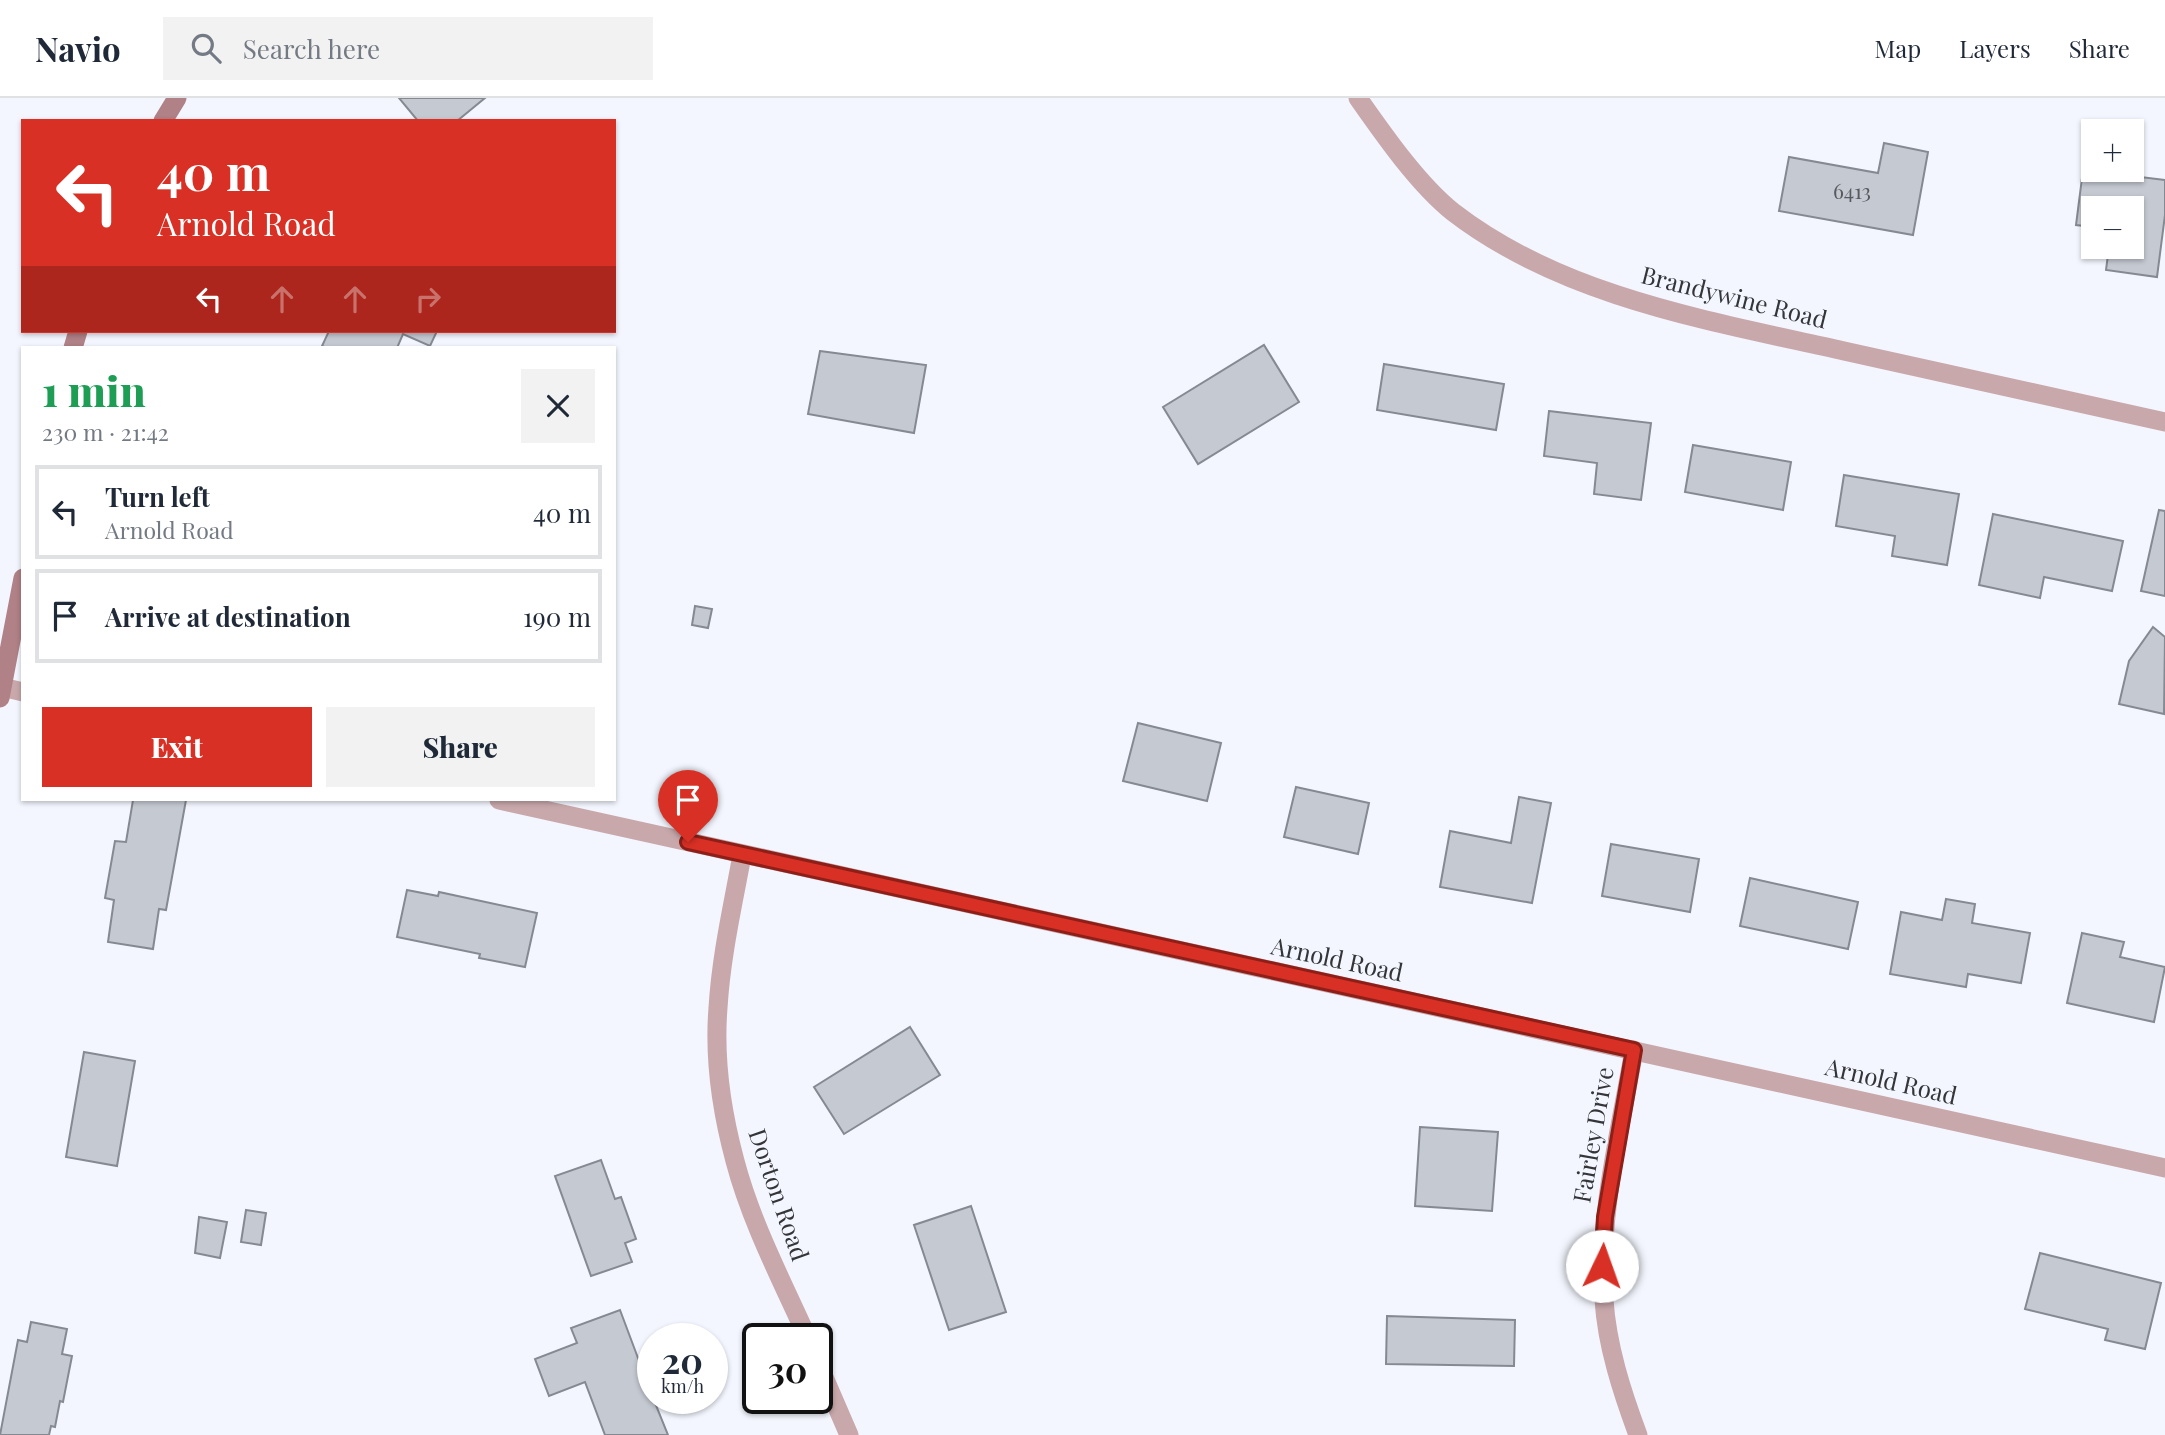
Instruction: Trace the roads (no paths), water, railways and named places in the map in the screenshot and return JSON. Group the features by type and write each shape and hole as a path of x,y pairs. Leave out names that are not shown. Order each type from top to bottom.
{"main road":[{"path":"164,119 177,98"},
{"path":"1,692 21,588"}],"street":[{"name":"Brandywine Road","path":"1358,98 1385,137 1451,210 1498,243 1570,278 1644,303 1817,345 2165,422"},
{"path":"1,692 21,692"},
{"name":"Arnold Road","path":"503,801 2165,1168"},
{"name":"Dorton Road","path":"742,855 724,956 718,1009 718,1056 722,1097 735,1162 754,1216 801,1323"},
{"name":"Fairley Drive","path":"1634,1050 1605,1217 1602,1266 1604,1303 1612,1350 1638,1435"},
{"path":"833,1398 849,1435"}]}
